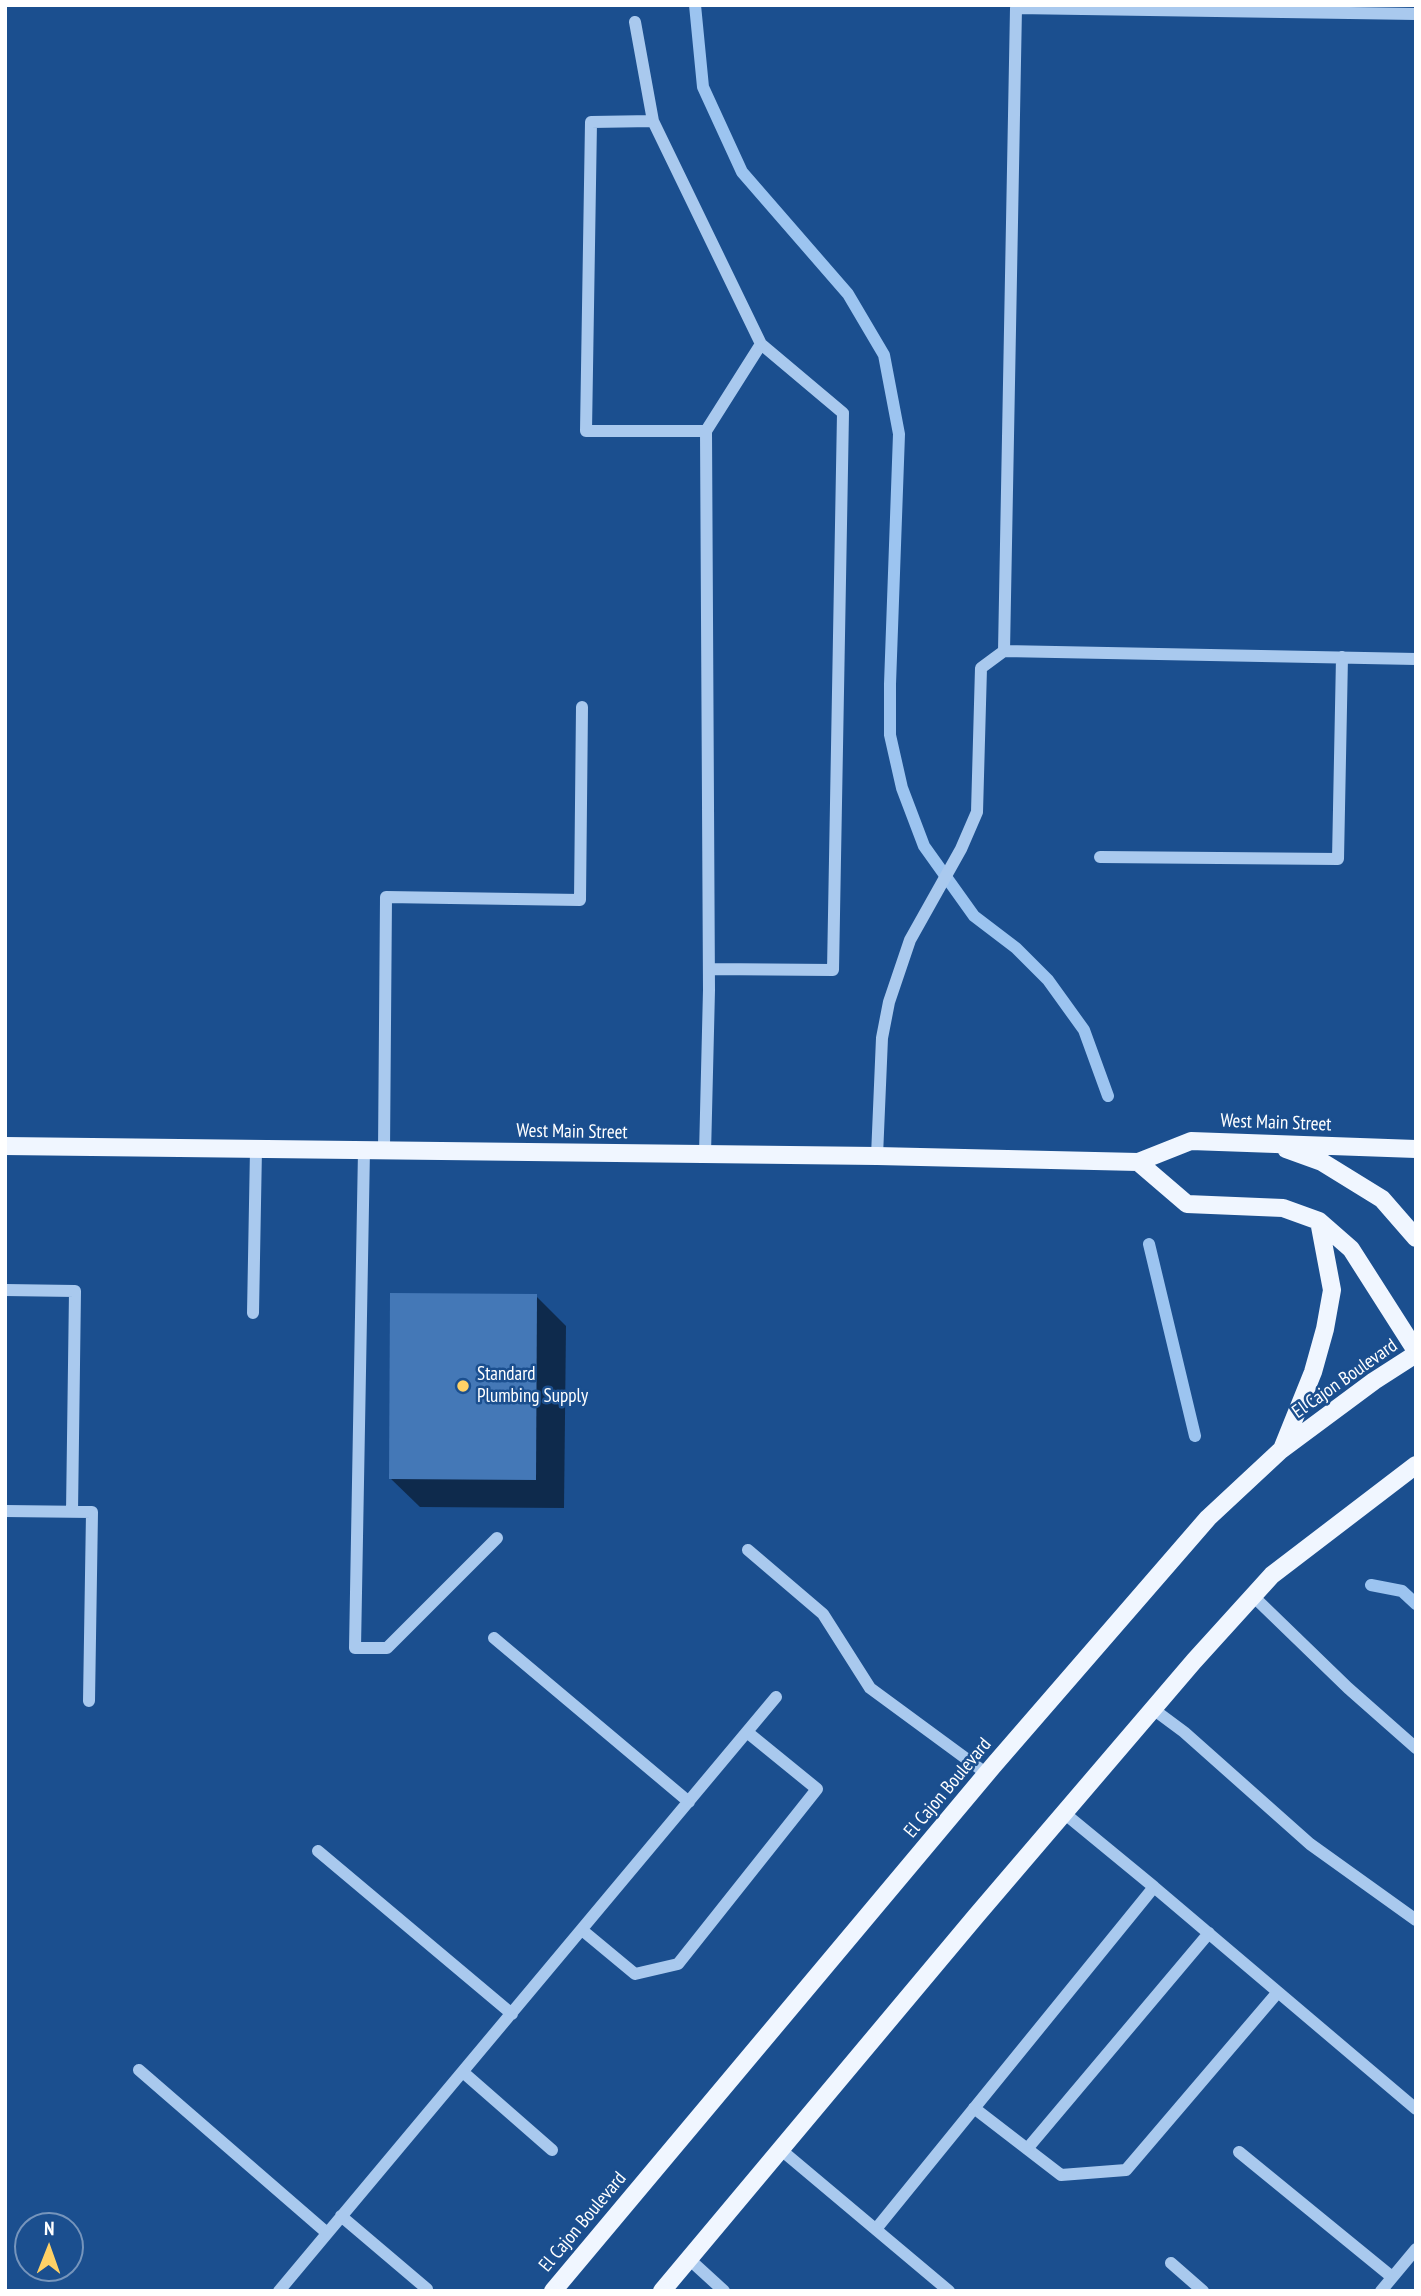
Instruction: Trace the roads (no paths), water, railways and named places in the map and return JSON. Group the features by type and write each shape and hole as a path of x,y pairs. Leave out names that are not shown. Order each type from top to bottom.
{"main road":[{"name":"West Main Street","path":"5,1146 877,1156 1138,1162 1191,1141 1416,1149"},
{"path":"1270,1143 1322,1162 1382,1199 1416,1238"},
{"path":"1138,1162 1187,1204 1283,1208 1319,1221 1351,1249 1416,1353"},
{"path":"1281,1450 1313,1371 1332,1290 1319,1221"},
{"name":"El Cajon Boulevard","path":"553,2291 987,1774 1208,1518 1281,1450 1416,1353"},
{"path":"662,2291 1064,1813 1272,1575 1416,1465"}],"lane":[{"path":"1004,651 1016,8 1416,14"},
{"path":"635,22 653,121 761,344 843,413 833,970 709,969"},
{"path":"653,121 591,122 586,431 706,431"},
{"path":"705,1154 709,969 706,431 761,344"},
{"path":"877,1156 882,1038 889,1002 910,940 970,830 977,812 981,668 1004,651 1416,659"},
{"path":"1100,857 1338,859 1342,657"},
{"path":"384,1151 386,897 580,900 582,707"},
{"path":"253,1313 256,1149"},
{"path":"364,1150 355,1648 387,1648 497,1538"},
{"path":"5,1290 75,1291 72,1512"},
{"path":"5,1511 92,1512 89,1702"},
{"path":"748,1550 822,1614 870,1688 987,1774"},
{"path":"1253,1596 1348,1688 1416,1748"},
{"path":"494,1638 689,1802"},
{"path":"279,2291 776,1697"},
{"path":"1153,1709 1184,1732 1310,1844 1416,1920"},
{"path":"582,1930 635,1974 678,1964 817,1789 747,1732"},
{"path":"1064,1813 1416,2109"},
{"path":"318,1851 512,2014"},
{"path":"876,2229 1154,1887"},
{"path":"1027,2149 1209,1933"},
{"path":"974,2108 1061,2175 1126,2170 1278,1992"},
{"path":"139,2070 327,2233"},
{"path":"464,2073 552,2150"},
{"path":"780,2149 949,2291"},
{"path":"1239,2152 1392,2277"},
{"path":"341,2216 427,2290"},
{"path":"1381,2291 1416,2249"},
{"path":"689,2259 724,2291"},
{"path":"1171,2263 1203,2291"}],"waterway":[{"path":"695,5 703,87 742,172 848,294 884,355 899,434 890,735 902,788 924,846 974,916 1016,948 1048,980 1084,1030 1108,1096"},
{"path":"1149,1244 1195,1436"},
{"path":"1371,1585 1402,1591 1416,1604"}],"place":[{"name":"Standard Plumbing Supply","path":"463,1386"}]}
